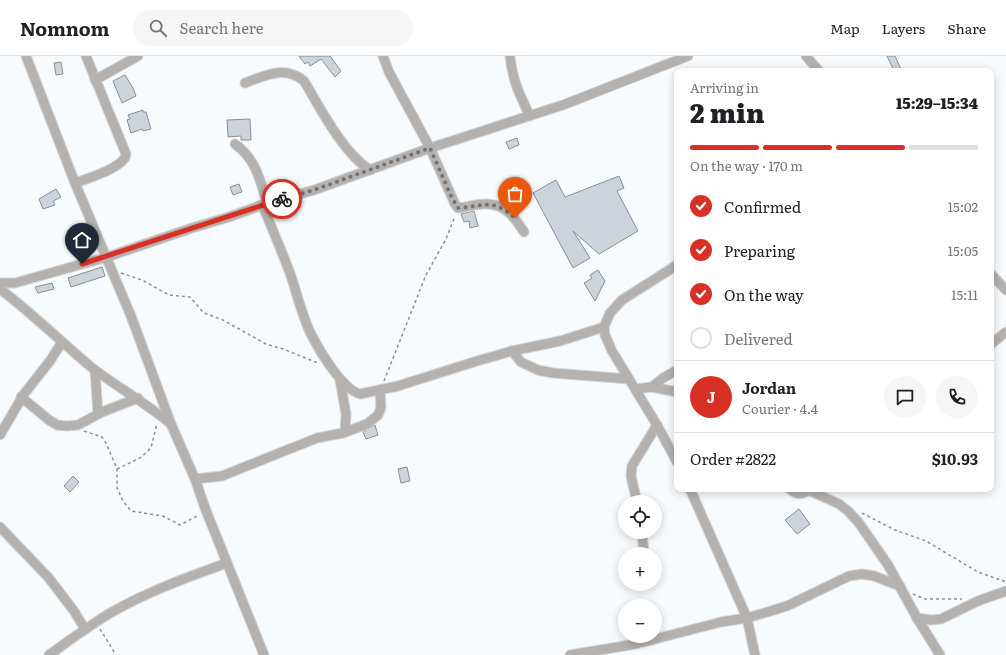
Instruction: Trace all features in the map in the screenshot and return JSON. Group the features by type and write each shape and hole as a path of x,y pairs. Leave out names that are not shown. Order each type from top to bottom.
{"street":[{"path":"26,56 264,655"},
{"path":"75,182 92,178 119,164 125,158 123,146 86,56"},
{"path":"95,80 138,56"},
{"path":"383,56 389,72 430,148 451,196 458,208 484,204 499,206 515,218 524,232"},
{"path":"510,56 512,74 517,90 530,116"},
{"path":"0,284 15,283 107,257 264,204 314,190 430,148 530,116 602,90 688,56"},
{"path":"806,56 816,68"},
{"path":"245,82 279,72 289,72 299,77 304,81 359,164 370,170"},
{"path":"235,144 248,155 254,164 264,204 311,334 339,378 355,393 360,394 380,390 512,351 560,342 604,327"},
{"path":"674,267 622,300 610,313 604,327 605,335 612,351 657,425 674,456"},
{"path":"994,276 1004,284"},
{"path":"0,289 20,304 96,370 110,381 138,398 171,424"},
{"path":"994,341 1006,332"},
{"path":"0,435 21,397 50,361 62,342"},
{"path":"512,351 521,362 538,370 588,377 629,379"},
{"path":"96,370 98,414"},
{"path":"652,387 674,372"},
{"path":"339,378 346,414 345,432"},
{"path":"636,390 652,387 674,391"},
{"path":"195,479 222,476 317,438 345,432 367,424 378,415 381,408 380,390"},
{"path":"21,397 57,425 72,426 78,425 98,414 138,398"},
{"path":"635,495 631,476 632,466 657,425"},
{"path":"691,492 747,618 755,655"},
{"path":"793,492 795,494 800,494 804,492"},
{"path":"815,492 839,504 848,511 888,565 917,618 940,655"},
{"path":"0,527 48,577 74,611 85,629"},
{"path":"49,655 96,622 144,595 182,579 227,563"},
{"path":"570,655 636,644 708,625 747,618 787,606 849,576 862,574 874,576 900,586"},
{"path":"917,618 931,620 941,619 978,601 1006,591"}],"path":[{"path":"380,390 426,275 446,239 458,208"},
{"path":"112,270 142,280 169,295 190,297 204,313 223,320 266,344 332,367"},
{"path":"117,469 140,458 151,448 160,415"},
{"path":"72,426 87,433 102,437 117,469 117,488 123,501 131,511 164,516 180,525 206,511"},
{"path":"848,511 859,512 895,530 926,541 978,572 1006,582"},
{"path":"900,586 925,599 962,599"},
{"path":"96,622 116,655"}],"building":[{"path":"299,56 330,56 341,71 335,77 321,59 310,66 308,62 305,64"},
{"path":"887,56 895,56 901,68 893,68"},
{"path":"61,62 63,74 56,75 54,63"},
{"path":"125,75 136,96 122,103 113,81"},
{"path":"143,110 143,112 146,112 151,129 143,131 142,129 131,133 127,120 130,119 128,115"},
{"path":"250,119 251,140 241,140 241,136 228,137 227,120"},
{"path":"517,138 519,145 509,149 506,142"},
{"path":"619,176 624,188 617,191 638,231 599,254 573,231 590,258 573,268 533,193 556,180 565,197"},
{"path":"239,184 242,192 233,195 230,187"},
{"path":"56,189 61,197 53,201 55,205 43,209 39,199"},
{"path":"474,211 478,226 470,228 469,221 464,222 461,214"},
{"path":"102,267 105,276 71,287 68,278"},
{"path":"598,270 605,281 595,301 584,283 592,278 590,275"},
{"path":"52,283 54,289 38,293 35,287"},
{"path":"375,425 378,435 366,439 363,432"},
{"path":"407,467 410,481 401,483 398,469"},
{"path":"73,476 79,482 70,492 64,486"},
{"path":"799,509 810,524 797,534 785,520"}],"way so far":[{"path":"282,199 314,190 430,148 451,196 458,208 484,204 499,206 515,218"}],"route":[{"path":"82,264 282,199"}]}
